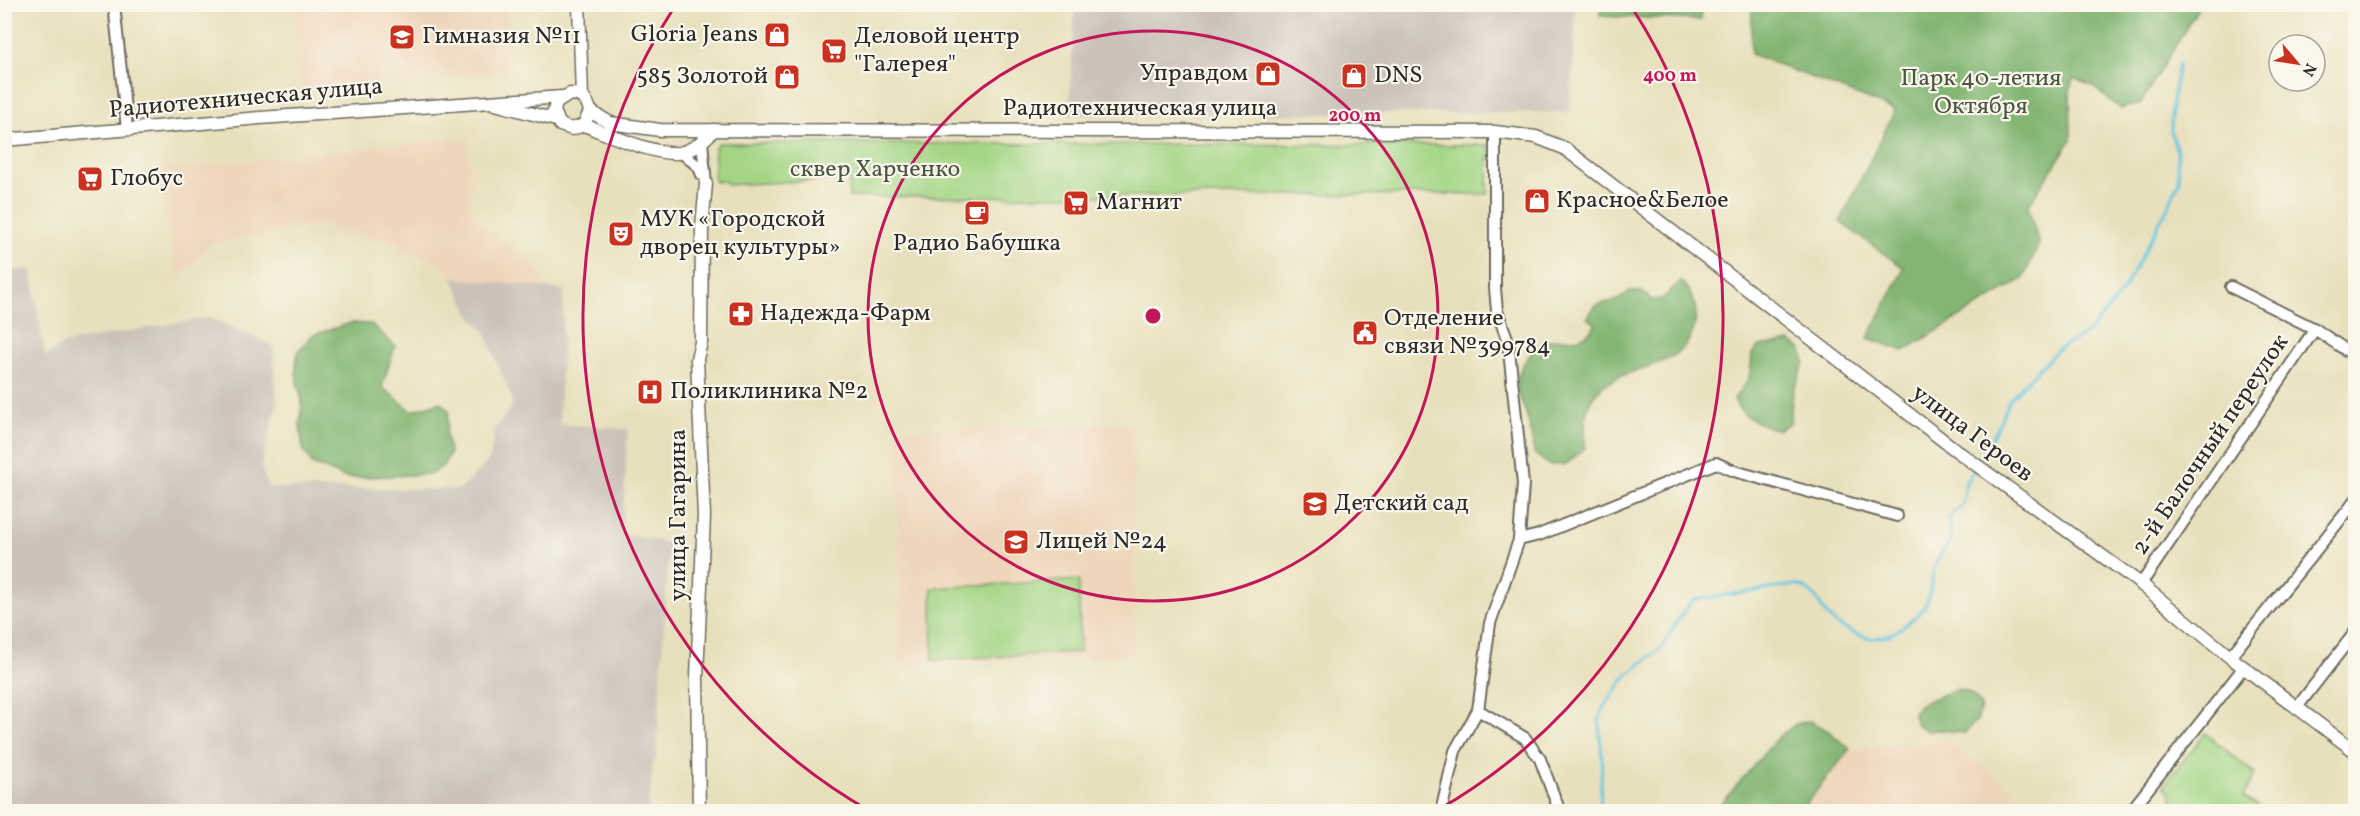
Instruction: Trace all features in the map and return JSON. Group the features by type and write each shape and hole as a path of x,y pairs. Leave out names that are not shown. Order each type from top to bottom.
{"street":[{"path":"114,4 127,129"},
{"path":"571,96 580,67 579,4"},
{"path":"556,120 556,103 571,96 588,103 590,111 584,125"},
{"name":"Радиотехническая улица","path":"4,140 361,110 571,96"},
{"name":"Радиотехническая улица","path":"491,103 520,113 556,120 566,128 578,128 584,125 634,144 682,153"},
{"name":"Радиотехническая улица","path":"590,111 610,123 660,130 1495,132 1536,137 1564,148"},
{"path":"660,130 651,137 655,145 682,153 699,167 706,184"},
{"path":"682,153 702,142 714,130"},
{"path":"692,131 702,142"},
{"path":"1441,812 1455,751 1478,710 1490,623 1519,540 1523,484 1508,341 1497,311 1495,288 1495,132"},
{"name":"улица Гагарина","path":"699,812 697,676 704,516 697,359 701,342 702,227 706,184 702,142"},
{"name":"улица Героев","path":"1564,148 1958,451 2141,584 2230,657 2298,706 2355,752"},
{"path":"2231,287 2315,329 2355,357"},
{"name":"2-й Балочный переулок","path":"2141,584 2315,329"},
{"path":"1519,540 1539,535 1716,463 1734,471 1897,516"},
{"path":"2230,657 2355,500"},
{"path":"2298,706 2355,631"},
{"path":"2130,812 2244,667"},
{"path":"1478,710 1525,738 1540,759 1560,812"}],"shaded area":[{"name":"Гимназия №11","path":"294,5 506,5 509,70 301,91"},
{"path":"1075,5 1576,5 1570,112 1069,116"},
{"path":"468,138 472,211 488,230 537,266 544,287 452,277 441,266 390,241 331,229 321,223 210,244 178,279 157,170"},
{"path":"31,269 45,357 65,343 208,317 273,345 277,404 261,466 268,488 461,489 490,459 495,428 512,407 512,399 484,330 469,314 452,277 564,290 559,424 628,429 622,534 669,543 656,761 653,762 648,811 5,811 4,271"},
{"name":"Лицей №24","path":"1133,423 1135,655 899,665 897,430"},
{"path":"1947,740 2040,811 1800,812 1850,749"}],"green space":[{"name":"Парк 40-летия Октября","path":"1752,4 2200,5 2141,103 2121,109 2092,86 2073,78 2070,90 2071,140 2028,206 2039,244 2023,279 1904,351 1868,338 1904,268 1840,222 1895,110 1751,54"},
{"path":"1601,5 1701,5 1701,20 1600,16"},
{"name":"сквер Харченко","path":"718,143 1489,145 1488,194 849,197 849,179 726,185 725,181 714,181 715,148"},
{"path":"1681,281 1691,295 1696,311 1695,323 1689,340 1679,352 1665,360 1617,377 1603,386 1592,398 1587,409 1585,448 1565,465 1549,465 1534,453 1528,421 1518,393 1517,380 1524,363 1544,342 1553,339 1579,338 1588,334 1596,324 1587,318 1596,305 1618,300 1630,291 1642,292 1652,300 1662,299"},
{"path":"351,323 371,324 395,346 382,387 412,411 441,402 449,411 446,434 450,453 443,466 431,474 347,478 312,464 303,449 300,426 302,400 297,382 296,365 298,351 313,335"},
{"path":"1791,342 1802,350 1805,362 1793,391 1790,423 1778,430 1746,416 1734,399 1748,379 1752,354 1759,346"},
{"path":"1079,580 1080,652 933,660 932,588"},
{"path":"1955,689 1970,693 1981,706 1978,719 1964,733 1927,731 1916,724 1913,713 1920,704"},
{"path":"1810,721 1830,732 1850,749 1800,811 1715,811 1778,737 1796,724"},
{"path":"2205,733 2255,774 2243,797 2258,806 2254,811 2174,811 2171,793 2164,785"}],"waterway":[{"path":"1978,462 1996,431 2009,400 2058,349 2088,333 2123,291 2169,205 2179,182 2177,152 2171,132 2171,107 2179,64"},
{"path":"1600,812 1602,758 1599,720 1603,708 1626,676 1662,647 1693,600 1796,585 1811,592 1828,617 1844,628 1872,638 1889,635 1908,623 1925,606 1936,562 1952,539 1948,518 1963,504 1966,482 1975,468"}],"place":[{"name":"Gloria Jeans","path":"777,35"},
{"name":"Гимназия №11","path":"402,37"},
{"name":"Деловой центр \"Галерея\"","path":"834,51"},
{"name":"Управдом","path":"1268,74"},
{"name":"DNS","path":"1354,76"},
{"name":"585 Золотой","path":"787,77"},
{"name":"Глобус","path":"90,179"},
{"name":"Красное&Белое","path":"1537,201"},
{"name":"Магнит","path":"1076,203"},
{"name":"Радио Бабушка","path":"977,213"},
{"name":"МУК «Городской дворец культуры»","path":"621,234"},
{"name":"Надежда-Фарм","path":"741,314"},
{"name":"Отделение связи №399784","path":"1365,333"},
{"name":"Поликлиника №2","path":"650,392"},
{"name":"Детский сад","path":"1315,504"},
{"name":"Лицей №24","path":"1016,542"}]}
